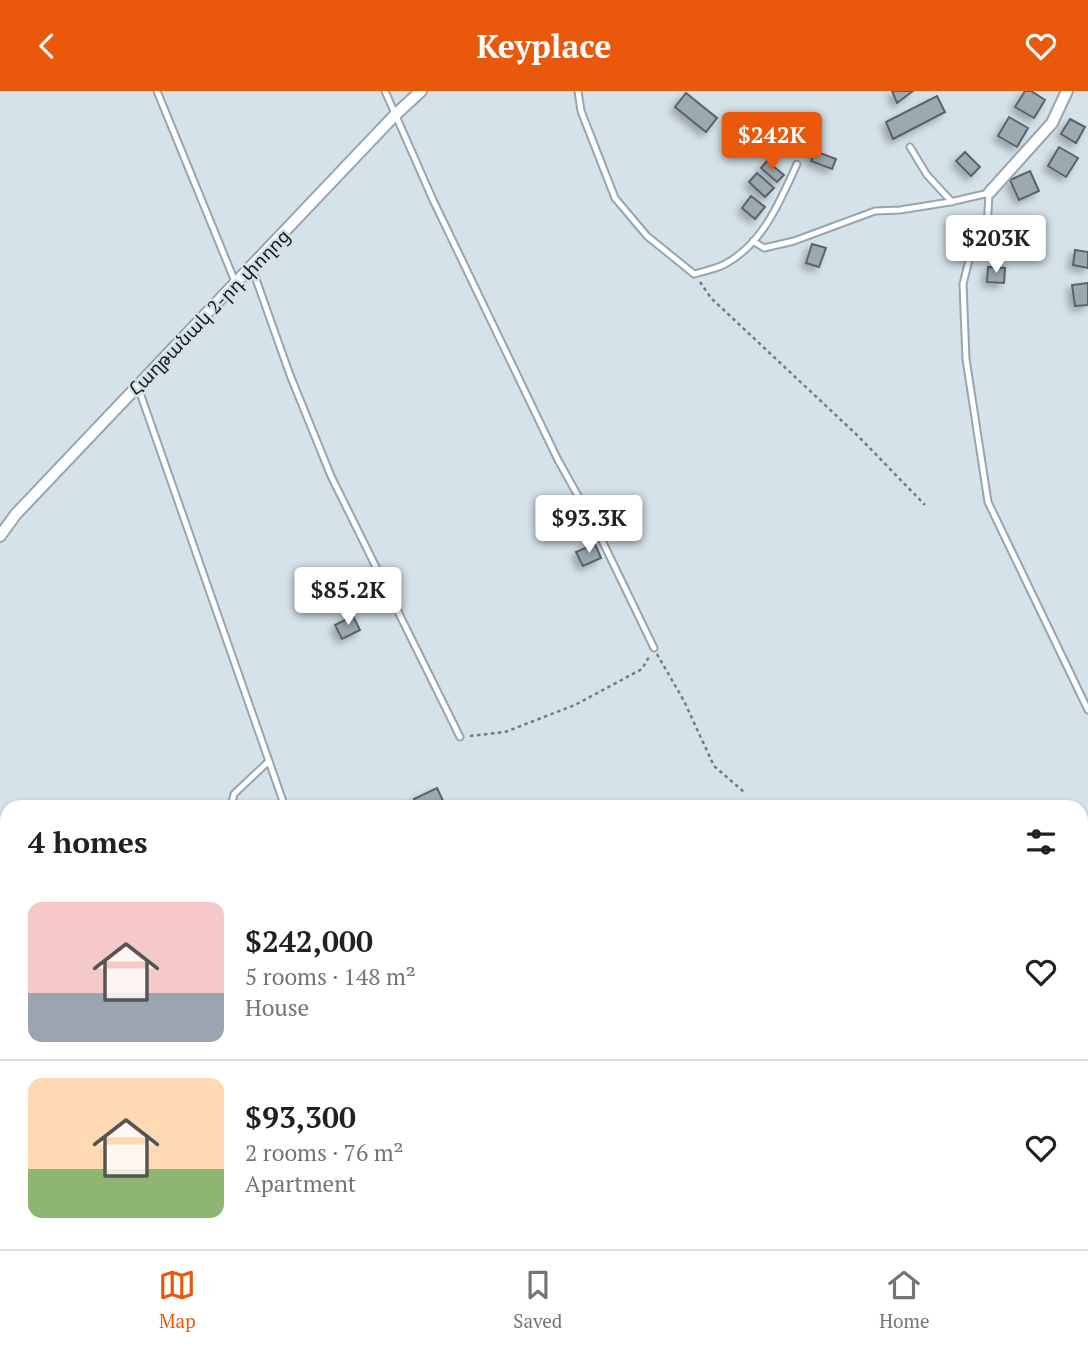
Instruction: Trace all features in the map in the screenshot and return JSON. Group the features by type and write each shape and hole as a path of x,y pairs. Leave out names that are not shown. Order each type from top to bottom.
{"street":[{"name":"Հաղթանակ 2-րդ փողոց","path":"0,536 16,514 421,91"},
{"path":"989,193 1052,123 1067,91"}],"lane":[{"path":"157,91 236,284"},
{"path":"385,91 433,200 558,460 596,528 654,648"},
{"path":"578,91 581,111 615,198 647,236 694,274 723,265 743,254 762,232 797,164"},
{"path":"910,147 927,175 952,202"},
{"path":"753,241 764,248 794,241 875,211 952,202 989,193 987,230 969,260 963,284 966,359 988,502 1088,710"},
{"path":"252,268 290,375 331,476 460,737"},
{"path":"138,387 283,800"},
{"path":"232,800 234,794 269,761"}],"path":[{"path":"694,274 711,298 857,435 925,505"},
{"path":"460,737 505,732 575,705 642,669 654,648"},
{"path":"654,648 684,701 714,766 744,792"}],"building":[{"path":"892,91 913,91 897,103"},
{"path":"1025,91 1031,91 1045,100 1034,118 1015,107"},
{"path":"686,93 717,118 706,132 675,107"},
{"path":"937,96 945,112 893,139 886,122"},
{"path":"1009,117 1028,128 1017,147 998,136"},
{"path":"1070,119 1085,127 1076,143 1061,134"},
{"path":"1059,147 1078,158 1066,177 1048,166"},
{"path":"815,151 836,159 832,169 811,161"},
{"path":"965,152 980,167 971,176 956,161"},
{"path":"767,161 784,175 777,182 761,168"},
{"path":"1030,171 1039,191 1019,200 1010,180"},
{"path":"757,173 774,188 765,197 749,182"},
{"path":"751,196 765,207 755,219 742,208"},
{"path":"812,244 826,248 819,267 806,263"},
{"path":"1075,250 1088,252 1088,268 1073,265"},
{"path":"988,267 1005,268 1004,283 987,282"},
{"path":"1088,283 1088,305 1075,306 1072,285"},
{"path":"595,544 601,558 583,566 576,552"},
{"path":"353,616 360,630 342,639 335,625"},
{"path":"437,788 443,800 414,800"}]}
